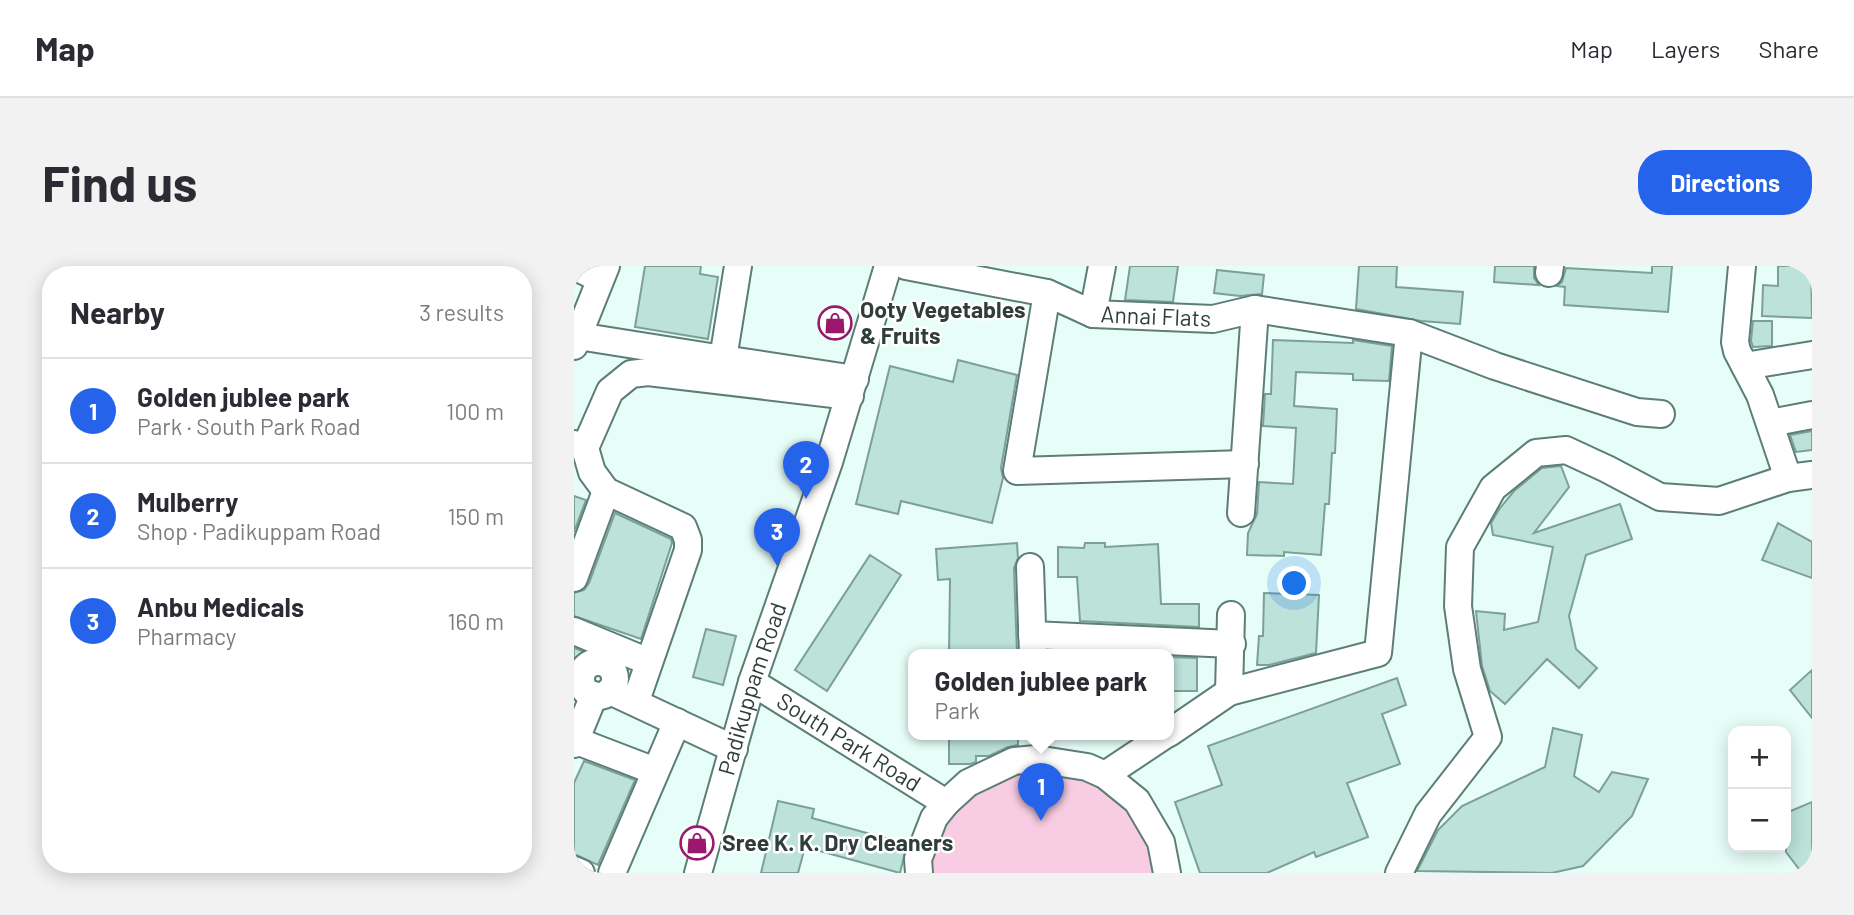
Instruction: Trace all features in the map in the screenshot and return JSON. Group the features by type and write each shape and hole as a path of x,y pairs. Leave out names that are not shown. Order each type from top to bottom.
{"street":[{"path":"574,266 603,272 576,341 723,359 853,388"},
{"path":"723,359 738,266"},
{"name":"Padikuppam Road","path":"698,873 752,682 830,462 888,266"},
{"name":"Annai Flats","path":"906,266 1047,293 1093,314 1213,318 1255,309 1409,332 1495,366 1637,412 1661,414"},
{"path":"1093,314 1102,266"},
{"path":"1399,873 1428,814 1488,737 1467,669 1458,606 1460,547 1493,488 1536,453 1566,450 1660,497 1719,500 1800,477 1770,423 1760,395 1737,351 1735,342 1742,266"},
{"path":"1047,293 1017,471 1245,464"},
{"path":"1241,513 1255,309"},
{"path":"1174,729 1229,692 1378,653 1409,332"},
{"path":"1745,366 1812,355"},
{"path":"639,692 688,550 683,527 606,491 592,472 579,446 610,390 631,374 648,372 853,388"},
{"path":"1770,423 1812,415"},
{"path":"574,578 606,491"},
{"path":"1030,567 1033,645 1232,644"},
{"path":"1229,692 1231,615"},
{"path":"574,631 649,662"},
{"name":"South Park Road","path":"752,682 946,803"},
{"path":"606,689 639,692 735,742"},
{"path":"606,689 677,722 735,742"},
{"path":"606,689 574,741 655,771"},
{"path":"612,873 677,722"},
{"path":"1105,775 1158,740"},
{"path":"919,873 918,859 934,818 946,803 968,783 1036,747 1105,775 1137,801 1161,842 1167,873"},
{"path":"574,870 581,873"}],"shaded area":[{"path":"1036,770 1081,777 1118,800 1144,836 1153,873 929,873 934,844 957,806 993,780"}],"building":[{"path":"645,266 701,266 700,274 718,277 708,339 635,327"},
{"path":"1130,266 1178,266 1173,302 1125,300"},
{"path":"1359,266 1397,266 1396,287 1463,292 1460,324 1421,321 1356,309"},
{"path":"1495,266 1534,266 1534,278 1539,285 1494,282"},
{"path":"1652,266 1672,266 1668,312 1564,305 1565,287 1557,286 1562,282 1566,268 1652,273"},
{"path":"1778,266 1811,266 1812,318 1762,316 1763,285 1778,286"},
{"path":"1217,270 1264,275 1262,294 1240,296 1214,293"},
{"path":"1753,321 1772,321 1772,346 1753,347"},
{"path":"1273,340 1353,343 1353,340 1392,346 1389,381 1353,380 1353,374 1296,372 1294,406 1337,409 1335,453 1332,453 1329,504 1325,504 1321,555 1284,552 1284,556 1247,555 1248,533 1257,514 1259,482 1293,484 1296,428 1263,426 1265,394 1271,394"},
{"path":"958,360 1017,375 1001,468 1003,478 992,523 901,501 898,514 856,504 890,366 953,382"},
{"path":"1812,431 1812,450 1796,452 1790,435"},
{"path":"1561,466 1569,487 1534,533 1620,504 1632,539 1586,555 1569,616 1576,649 1597,668 1579,688 1547,659 1505,704 1490,691 1482,666 1476,611 1505,614 1504,630 1538,622 1553,547 1493,535 1491,523 1514,491 1542,468"},
{"path":"574,496 586,500 574,532"},
{"path":"615,513 671,539 672,543 641,639 574,616 574,593 584,590 589,583"},
{"path":"1778,523 1812,542 1812,578 1762,560"},
{"path":"1017,543 1018,558 1014,568 1017,649 949,649 950,579 938,580 936,549"},
{"path":"1085,543 1105,543 1105,547 1158,544 1161,604 1199,604 1199,627 1080,621 1077,577 1058,577 1058,547 1084,548"},
{"path":"870,555 901,575 827,691 795,670"},
{"path":"1264,593 1319,595 1316,653 1269,665 1257,665 1259,636 1263,636"},
{"path":"706,629 736,636 723,685 693,677"},
{"path":"574,648 587,653 575,684 574,684"},
{"path":"1174,657 1197,658 1197,691 1174,691"},
{"path":"1812,670 1812,718 1790,690"},
{"path":"1397,678 1406,705 1382,714 1400,764 1347,783 1368,837 1316,857 1314,852 1267,873 1200,873 1175,802 1222,785 1208,746"},
{"path":"1553,728 1582,735 1574,776 1599,792 1612,772 1648,779 1632,816 1583,866 1552,873 1417,871 1438,830 1462,806 1545,767"},
{"path":"949,740 1018,740 1018,745 989,756 976,756 976,762 949,764"},
{"path":"584,761 635,780 598,865 574,854 574,783"},
{"path":"778,801 814,809 812,818 907,844 900,873 805,847 798,873 761,873"},
{"path":"1812,802 1812,873 1802,873 1786,852 1791,852 1791,811"}],"place":[{"name":"Ooty Vegetables & Fruits","path":"835,323"},
{"name":"Mulberry","path":"806,499"},
{"name":"Anbu Medicals","path":"777,566"},
{"name":"Golden jublee park","path":"1041,821"},
{"name":"Sree K. K. Dry Cleaners","path":"697,843"}]}
